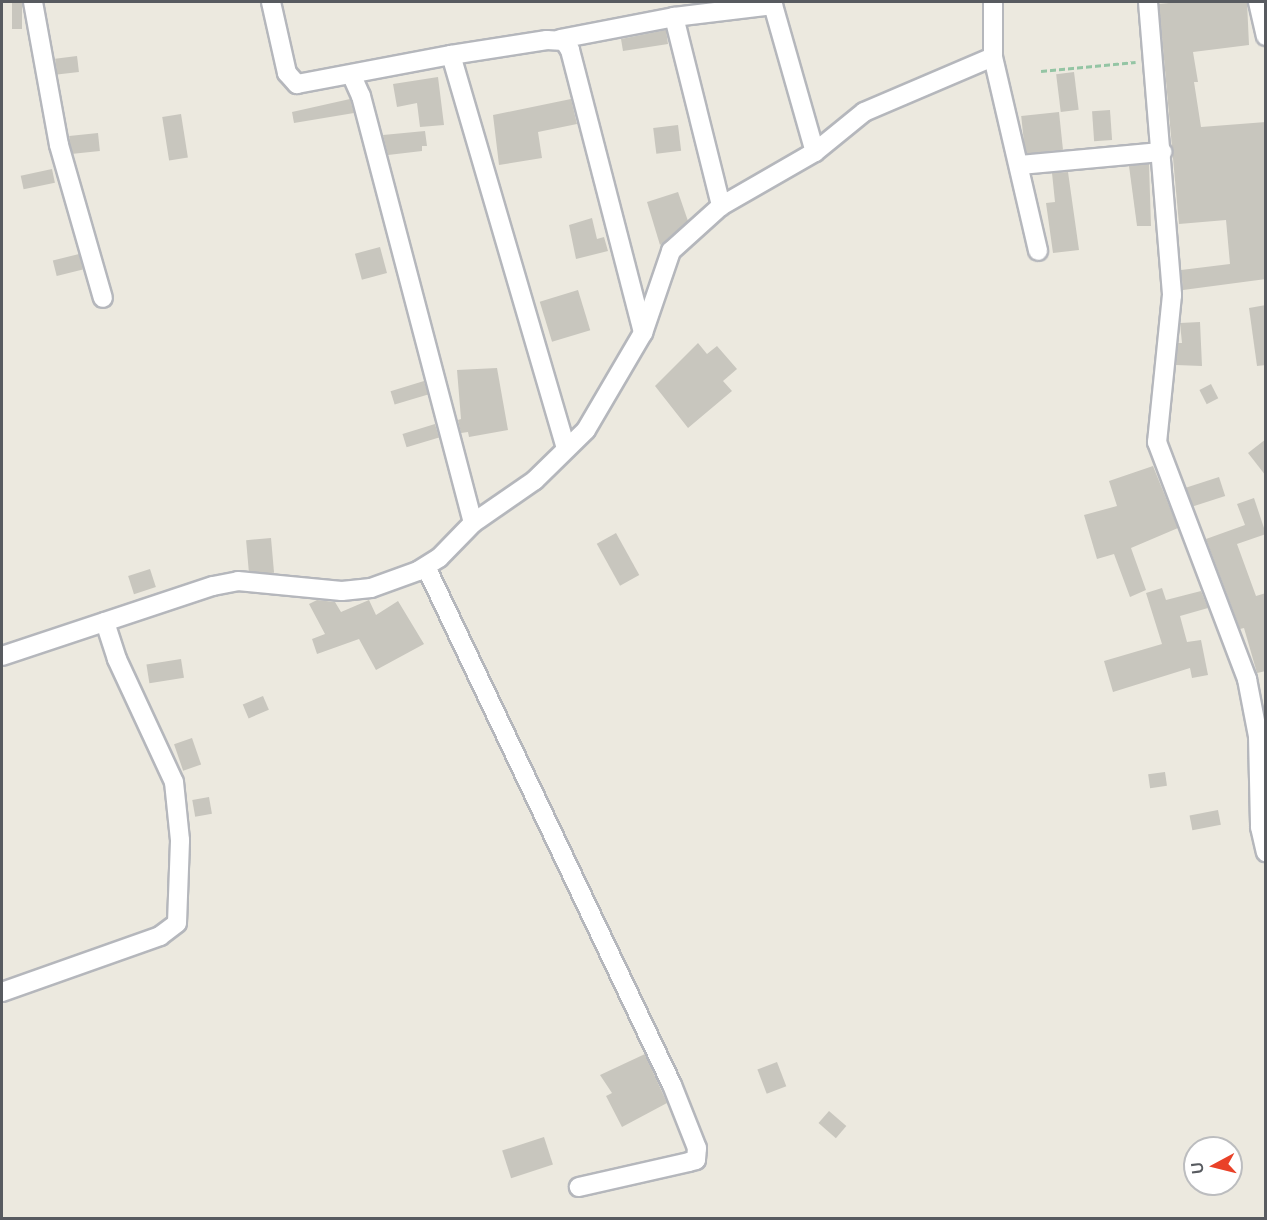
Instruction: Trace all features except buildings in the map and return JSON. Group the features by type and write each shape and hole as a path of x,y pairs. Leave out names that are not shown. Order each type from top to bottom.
{"street":[{"path":"33,2 59,144 103,298"},
{"path":"271,2 289,79 297,84 451,55 560,39 674,18 773,5 815,152"},
{"path":"993,2 993,57 1021,165 1038,251"},
{"path":"1148,2 1162,152 1172,306 1157,442 1247,679 1258,736 1260,827 1266,852"},
{"path":"1258,2 1266,36"},
{"path":"674,18 721,206"},
{"path":"560,39 570,50 643,333"},
{"path":"451,55 565,446"},
{"path":"2,656 238,581 342,591 371,588 426,567 473,523 535,480 565,446 593,420 643,333 671,251 721,206 815,152 864,112 993,57"},
{"path":"352,75 361,96 473,523"},
{"path":"1021,165 1162,152"},
{"path":"426,567 672,1085 697,1148 696,1160 579,1186"},
{"path":"2,992 160,936 177,923 180,840 174,782 117,659 105,622"}],"path":[{"path":"1041,71 1152,60"}]}
